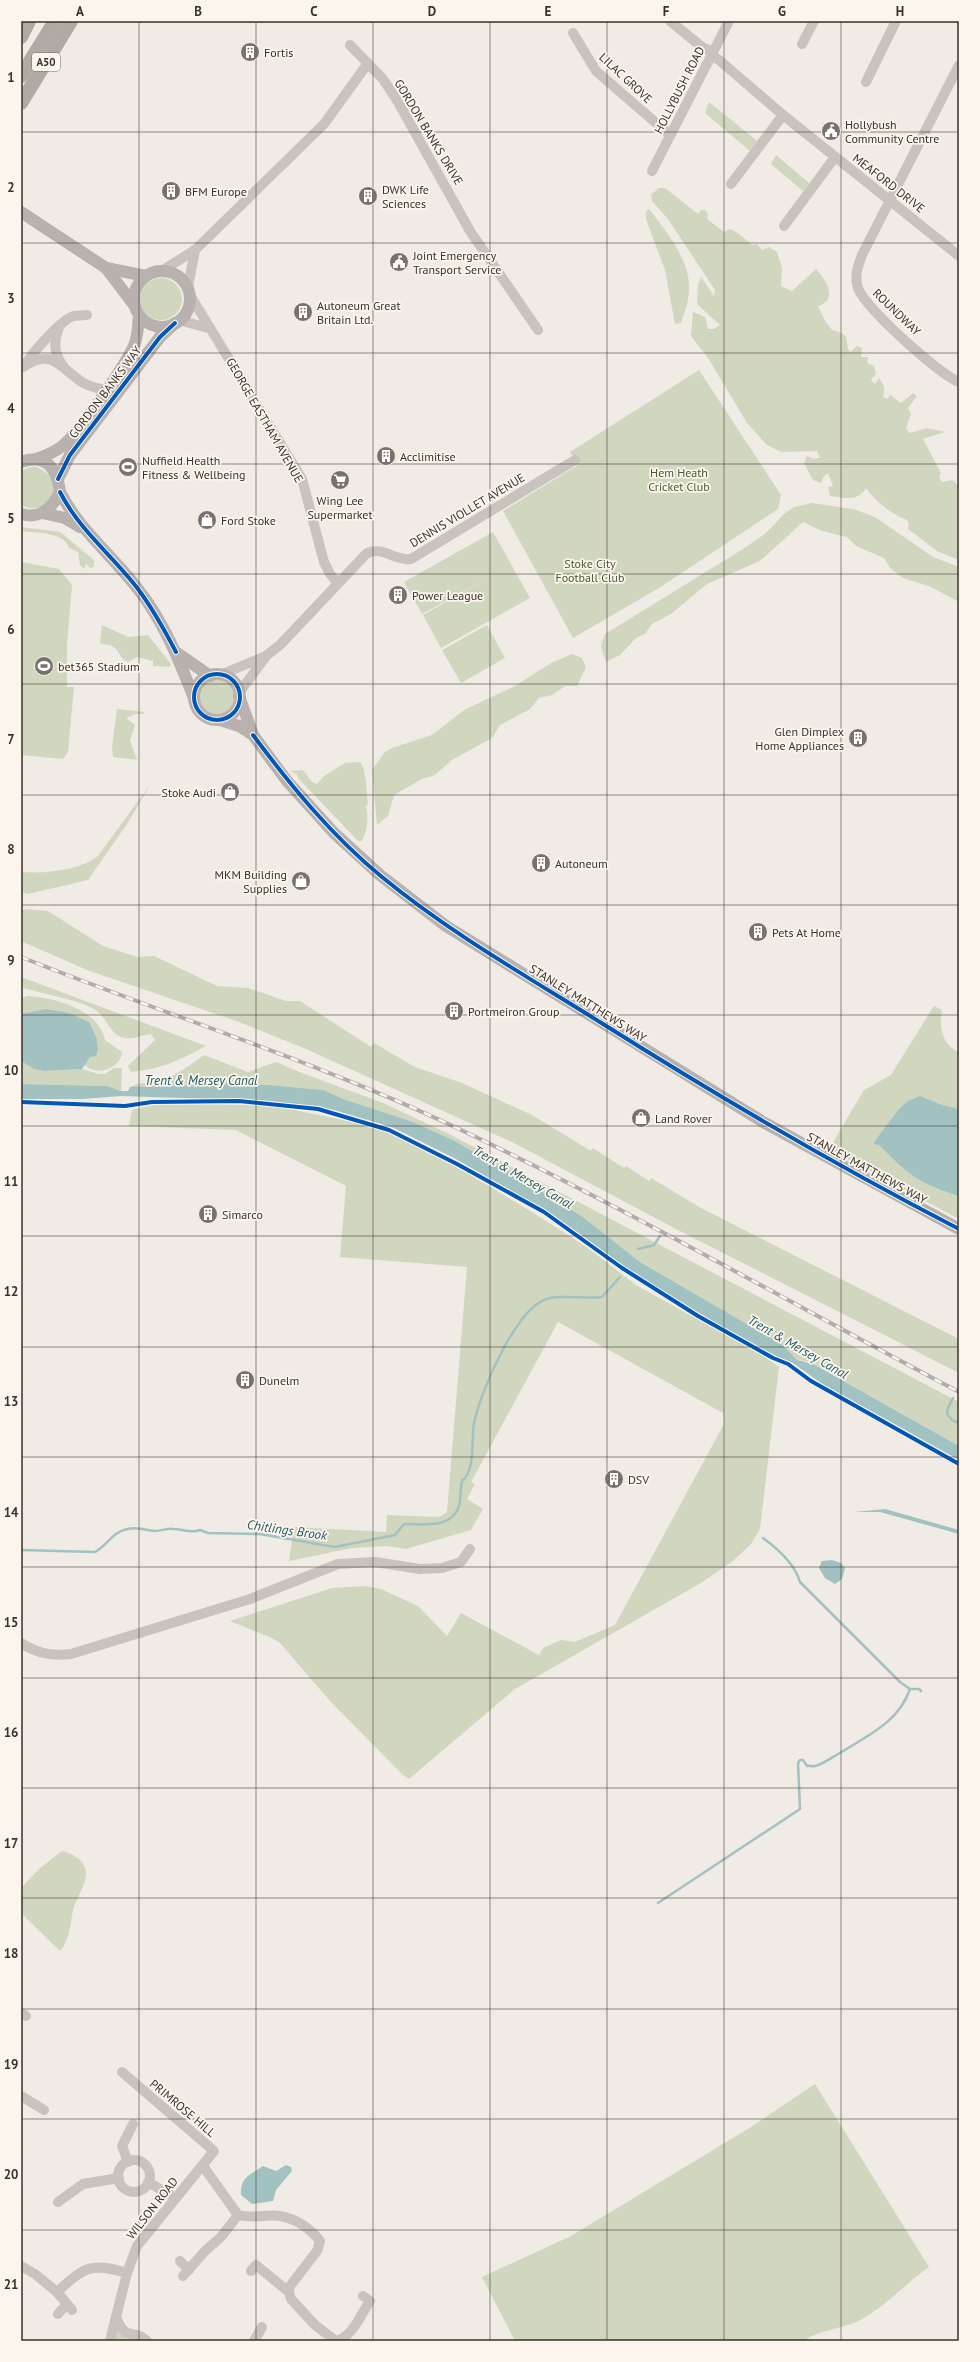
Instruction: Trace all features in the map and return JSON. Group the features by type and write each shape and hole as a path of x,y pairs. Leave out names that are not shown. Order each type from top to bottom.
{"highway":[{"path":"21,37 29,21"},
{"name":"A50","path":"21,76 54,21"},
{"name":"A50","path":"21,103 71,21"}],"main road":[{"path":"21,212 106,268 137,311 152,325 162,327 177,322 185,313 189,291 174,274 163,270 146,276 137,285 134,296 137,311"},
{"path":"106,268 146,276"},
{"name":"GORDON BANKS WAY","path":"21,462 36,459 62,447 73,435 130,353 135,342 137,311"},
{"name":"GORDON BANKS WAY","path":"58,479 70,455 160,337 177,322"},
{"path":"36,459 44,461 52,468 58,479 60,492 66,504 85,530 138,589 176,652 198,711 202,715 214,720 220,720 235,711 239,694 230,679 215,675 176,652"},
{"path":"21,514 31,516 42,513 53,504 60,492"},
{"path":"42,513 65,518 85,530"},
{"path":"194,698 198,685 215,675"},
{"name":"STANLEY MATTHEWS WAY","path":"239,694 253,735 287,782 334,833 380,875 446,926 763,1122 959,1229"},
{"name":"STANLEY MATTHEWS WAY","path":"220,720 239,726 253,735"}],"street":[{"name":"MEAFORD DRIVE","path":"670,21 719,60 783,115 959,256"},
{"name":"HOLLYBUSH ROAD","path":"652,171 711,54 730,21"},
{"path":"802,44 814,21"},
{"path":"866,82 896,21"},
{"name":"LILAC GROVE","path":"573,33 596,70 670,135"},
{"name":"GORDON BANKS DRIVE","path":"350,45 368,63 398,102 470,231 538,330"},
{"path":"163,270 196,250 324,124 368,63"},
{"name":"ROUNDWAY","path":"959,65 957,76 891,200 857,268 856,278 858,288 867,303 938,369 959,382"},
{"path":"731,184 783,115"},
{"path":"784,226 835,156"},
{"path":"189,291 196,250"},
{"name":"GEORGE EASTHAM AVENUE","path":"189,291 208,328 220,343 302,479 324,562 330,574 338,583"},
{"path":"22,369 31,356 73,316 87,316"},
{"path":"177,322 208,328"},
{"path":"60,327 54,346 56,354 64,366"},
{"path":"22,369 35,360 45,358 64,366 88,385 105,390"},
{"name":"DENNIS VIOLLET AVENUE","path":"239,694 267,655 367,553 378,550 398,558 411,559 575,460"},
{"name":"DENNIS VIOLLET AVENUE","path":"215,675 267,655"},
{"path":"21,1643 32,1650 52,1656 71,1654 250,1598 338,1564 375,1562 420,1569 442,1568 461,1562 470,1549"},
{"name":"PRIMROSE HILL","path":"122,2072 214,2151 203,2166"},
{"path":"21,2096 44,2109"},
{"path":"128,2162 122,2146 133,2124"},
{"path":"135,2160 144,2164 149,2172 148,2182 141,2190 131,2191 122,2186 119,2178 119,2170 128,2162 135,2160"},
{"path":"203,2166 238,2215 257,2218 280,2216 298,2222 320,2241 317,2251 290,2286 289,2292 291,2299 315,2325 336,2341 342,2340 370,2301"},
{"name":"WILSON ROAD","path":"110,2341 128,2273 137,2246 175,2198 203,2166"},
{"path":"58,2202 83,2184 119,2178"},
{"path":"148,2182 175,2198"},
{"path":"180,2261 186,2273 205,2251 221,2237 238,2215"},
{"path":"257,2265 289,2292"},
{"path":"21,2266 35,2274 57,2292 69,2308 58,2314"},
{"path":"57,2292 85,2269 107,2267 128,2273"},
{"path":"116,2316 120,2328 124,2332 143,2337 146,2341"},
{"path":"254,2341 262,2327"}],"green space":[{"path":"709,102 757,141 750,151 705,113"},
{"path":"776,155 809,183 803,191 771,164"},
{"path":"659,188 665,188 698,214 701,210 705,210 708,214 707,219 724,232 730,229 739,234 752,245 757,244 762,250 769,247 777,252 782,268 781,286 792,291 816,269 820,273 829,289 828,299 818,306 825,321 832,330 845,336 850,352 857,346 862,348 861,357 868,357 867,363 874,366 876,374 871,380 875,384 879,378 883,385 883,397 887,399 890,395 901,403 913,393 917,396 908,408 911,414 906,428 910,433 927,428 945,432 923,439 941,473 939,477 942,482 952,480 959,486 959,560 937,551 908,529 909,524 907,520 884,507 866,488 855,497 845,498 830,496 828,487 833,486 828,473 824,476 821,483 813,480 804,463 807,456 814,459 820,458 817,451 781,452 767,445 747,423 708,358 691,336 693,312 705,317 708,329 714,329 720,325 697,304 698,285 701,277 714,296 715,290 668,219 652,201 651,195"},
{"path":"649,209 672,239 684,262 688,274 688,299 681,323 675,324 665,270 646,219 646,211"},
{"path":"157,278 165,278 176,284 182,295 182,303 176,314 165,320 157,320 146,314 140,303 140,295 146,284"},
{"name":"Hem Heath Cricket Club","path":"699,370 781,495 778,509 659,588 573,638 503,511 578,465 570,452"},
{"path":"30,467 37,467 50,475 54,489 53,496 50,501 42,507 31,508 21,505 21,471"},
{"path":"812,503 853,509 875,517 933,557 959,567 959,602 929,586 903,578 890,568 884,558 856,546 847,537 822,531 803,522 760,561 707,584 671,614 652,624 645,634 636,638 620,655 606,662 601,646 605,634 743,549 766,533 784,514 794,507"},
{"path":"21,527 60,532 94,560 94,567 90,568 86,563 84,569 80,565 78,552 69,548 62,539 49,534 21,531"},
{"path":"493,532 530,598 441,648 423,615 489,577 422,614 404,582"},
{"name":"bet365 Stadium","path":"21,562 59,569 72,585 67,644 67,687 74,687 68,752 63,759 21,755"},
{"path":"102,625 128,637 148,635 171,664 169,667 153,666 153,661 137,657 128,662 124,660 116,648 100,644"},
{"path":"487,625 505,658 461,683 442,650"},
{"path":"572,654 582,658 586,667 577,686 565,686 552,695 539,698 530,709 500,725 492,738 452,760 435,775 422,779 394,795 388,816 377,825 372,770 385,752 392,748 432,735 464,710 515,686 551,663"},
{"path":"216,679 229,684 234,697 229,710 216,715 203,710 198,697 203,684"},
{"path":"117,709 145,712 143,714 135,714 126,718 135,725 130,741 137,760 113,757 112,747"},
{"path":"360,762 365,775 368,803 366,807 367,820 365,833 362,841 358,841 298,778 297,774 290,771 303,770 312,782 317,784 324,776 345,763"},
{"path":"150,785 129,821 88,880 28,894 21,892 21,870 23,872 52,872 82,865 98,856"},
{"path":"25,909 48,911 103,946 137,957 154,956 217,986 248,988 286,1001 300,1001 371,1047 374,1043 415,1067 462,1083 532,1115 591,1151 593,1148 624,1168 626,1166 649,1181 651,1178 701,1208 959,1339 959,1373 676,1229 514,1143 306,1049 239,1022 87,970 21,941 21,911"},
{"path":"21,977 206,1046 188,1056 170,1063 152,1069 131,1072 128,1066 155,1040 151,1034 132,1038 121,1037 113,1032 101,1014 92,1008 75,1001 21,987"},
{"path":"28,996 51,999 74,1007 85,1013 94,1020 101,1029 105,1040 122,1052 121,1058 113,1067 101,1071 89,1068 84,1064 90,1057 46,1009 21,1014 21,998"},
{"path":"934,1006 942,1010 941,1023 945,1040 959,1053 959,1219 829,1149 864,1090 891,1075"},
{"path":"204,1055 248,1072 276,1062 383,1103 449,1134 959,1402 959,1446 813,1364 806,1361 797,1360 783,1345 640,1262 583,1217 533,1186 453,1140 413,1122 343,1099 324,1090 269,1085 224,1084 130,1087 167,1078"},
{"path":"21,1061 34,1069 44,1071 82,1069 98,1074 105,1074 114,1068 122,1068 121,1091 107,1086 21,1084"},
{"path":"157,1104 249,1105 290,1109 352,1122 390,1133 465,1172 532,1212 588,1248 636,1285 763,1356 779,1367 760,1529 751,1544 733,1561 701,1583 515,1689 409,1779 402,1774 330,1701 280,1643 272,1638 230,1621 332,1588 364,1586 381,1589 418,1606 447,1636 461,1613 539,1655 543,1648 561,1640 575,1642 615,1625 724,1424 723,1413 558,1322 471,1482 475,1484 467,1499 483,1509 471,1530 406,1549 387,1546 352,1548 289,1561 294,1527 386,1532 387,1515 439,1517 447,1512 467,1267 340,1257 346,1186 236,1130 129,1126 132,1110"},
{"path":"62,1851 79,1859 84,1865 86,1878 73,1910 68,1937 60,1951 21,1913 21,1888 40,1868"},
{"path":"815,2084 929,2267 864,2318 849,2325 817,2334 803,2341 515,2341 482,2277 571,2236 751,2127"},
{"path":"116,2330 139,2341 114,2341"}],"water":[{"path":"46,1009 69,1013 89,1022 96,1037 98,1049 96,1056 90,1057 82,1069 44,1071 34,1069 21,1061 21,1014"},
{"path":"21,1084 107,1086 121,1091 128,1091 130,1087 224,1084 269,1085 324,1090 343,1099 413,1122 453,1140 533,1186 583,1217 640,1262 783,1345 797,1360 813,1364 959,1446 959,1460 821,1383 793,1363 776,1356 716,1323 635,1274 538,1206 454,1158 392,1127 334,1110 270,1101 121,1096 83,1099 21,1099"},
{"path":"920,1096 942,1105 959,1109 959,1196 933,1187 915,1177 898,1164 879,1145 874,1144 900,1108 908,1101"},
{"path":"885,1509 959,1530 959,1534 880,1512 854,1512"},
{"path":"832,1560 841,1563 845,1568 842,1579 835,1584 825,1578 819,1568 822,1561"},
{"path":"286,2165 291,2167 292,2171 276,2190 273,2201 252,2204 241,2195 244,2180 263,2166 276,2171"}],"waterway":[{"path":"638,1249 654,1245 660,1236"},
{"name":"Chitlings Brook","path":"21,1550 95,1552 116,1534 132,1528 155,1531 177,1529 190,1531 200,1530 208,1533 260,1534 335,1547 395,1535 404,1524 436,1524 444,1522 450,1519 459,1506 462,1481 469,1470 471,1462 473,1430 478,1409 492,1372 513,1332 525,1316 538,1304 550,1298 556,1297 602,1297 620,1277"},
{"path":"953,1398 947,1414 953,1421 959,1423"},
{"path":"763,1538 780,1552 790,1563 798,1575 800,1582 900,1682 910,1689 919,1689 921,1691"},
{"path":"658,1903 800,1809 798,1763 800,1760 803,1760 807,1766 818,1765 871,1734 898,1711 905,1701 910,1689"}],"railway":[{"path":"21,957 350,1081 457,1128 647,1224 959,1392"}],"cycle path":[{"path":"58,479 70,455 160,337 175,323"},
{"path":"60,492 86,531 138,589 154,612 176,652"},
{"path":"217,674 230,678 236,684 240,697 236,710 230,716 217,720 204,716 198,710 194,697 198,684 204,678 217,674"},
{"path":"253,735 297,792 346,845 382,877 462,936 518,972 734,1104 823,1156 959,1229"},
{"path":"21,1102 125,1106 152,1102 239,1101 318,1109 389,1130 457,1164 544,1212 622,1268 698,1316 773,1358 788,1364 811,1381 959,1464"}],"place":[{"name":"Fortis","path":"250,52"},
{"name":"Hollybush Community Centre","path":"831,131"},
{"name":"BFM Europe","path":"171,191"},
{"name":"DWK Life Sciences","path":"368,196"},
{"name":"Joint Emergency Transport Service","path":"399,262"},
{"name":"Autoneum Great Britain Ltd.","path":"303,312"},
{"name":"Acclimitise","path":"386,456"},
{"name":"Nuffield Health Fitness & Wellbeing","path":"128,467"},
{"name":"Wing Lee Supermarket","path":"340,480"},
{"name":"Ford Stoke","path":"207,520"},
{"name":"Power League","path":"398,595"},
{"name":"bet365 Stadium","path":"44,666"},
{"name":"Glen Dimplex Home Appliances","path":"858,738"},
{"name":"Stoke Audi","path":"230,792"},
{"name":"Autoneum","path":"541,863"},
{"name":"MKM Building Supplies","path":"301,881"},
{"name":"Pets At Home","path":"758,932"},
{"name":"Portmeiron Group","path":"454,1011"},
{"name":"Land Rover","path":"641,1118"},
{"name":"Simarco","path":"208,1214"},
{"name":"Dunelm","path":"245,1380"},
{"name":"DSV","path":"614,1479"}],"park label":[{"name":"Stoke City Football Club","path":"590,570"}],"water label":[{"name":"Trent & Mersey Canal","path":"201,1080"},
{"name":"Trent & Mersey Canal","path":"523,1177"},
{"name":"Trent & Mersey Canal","path":"798,1347"}]}
